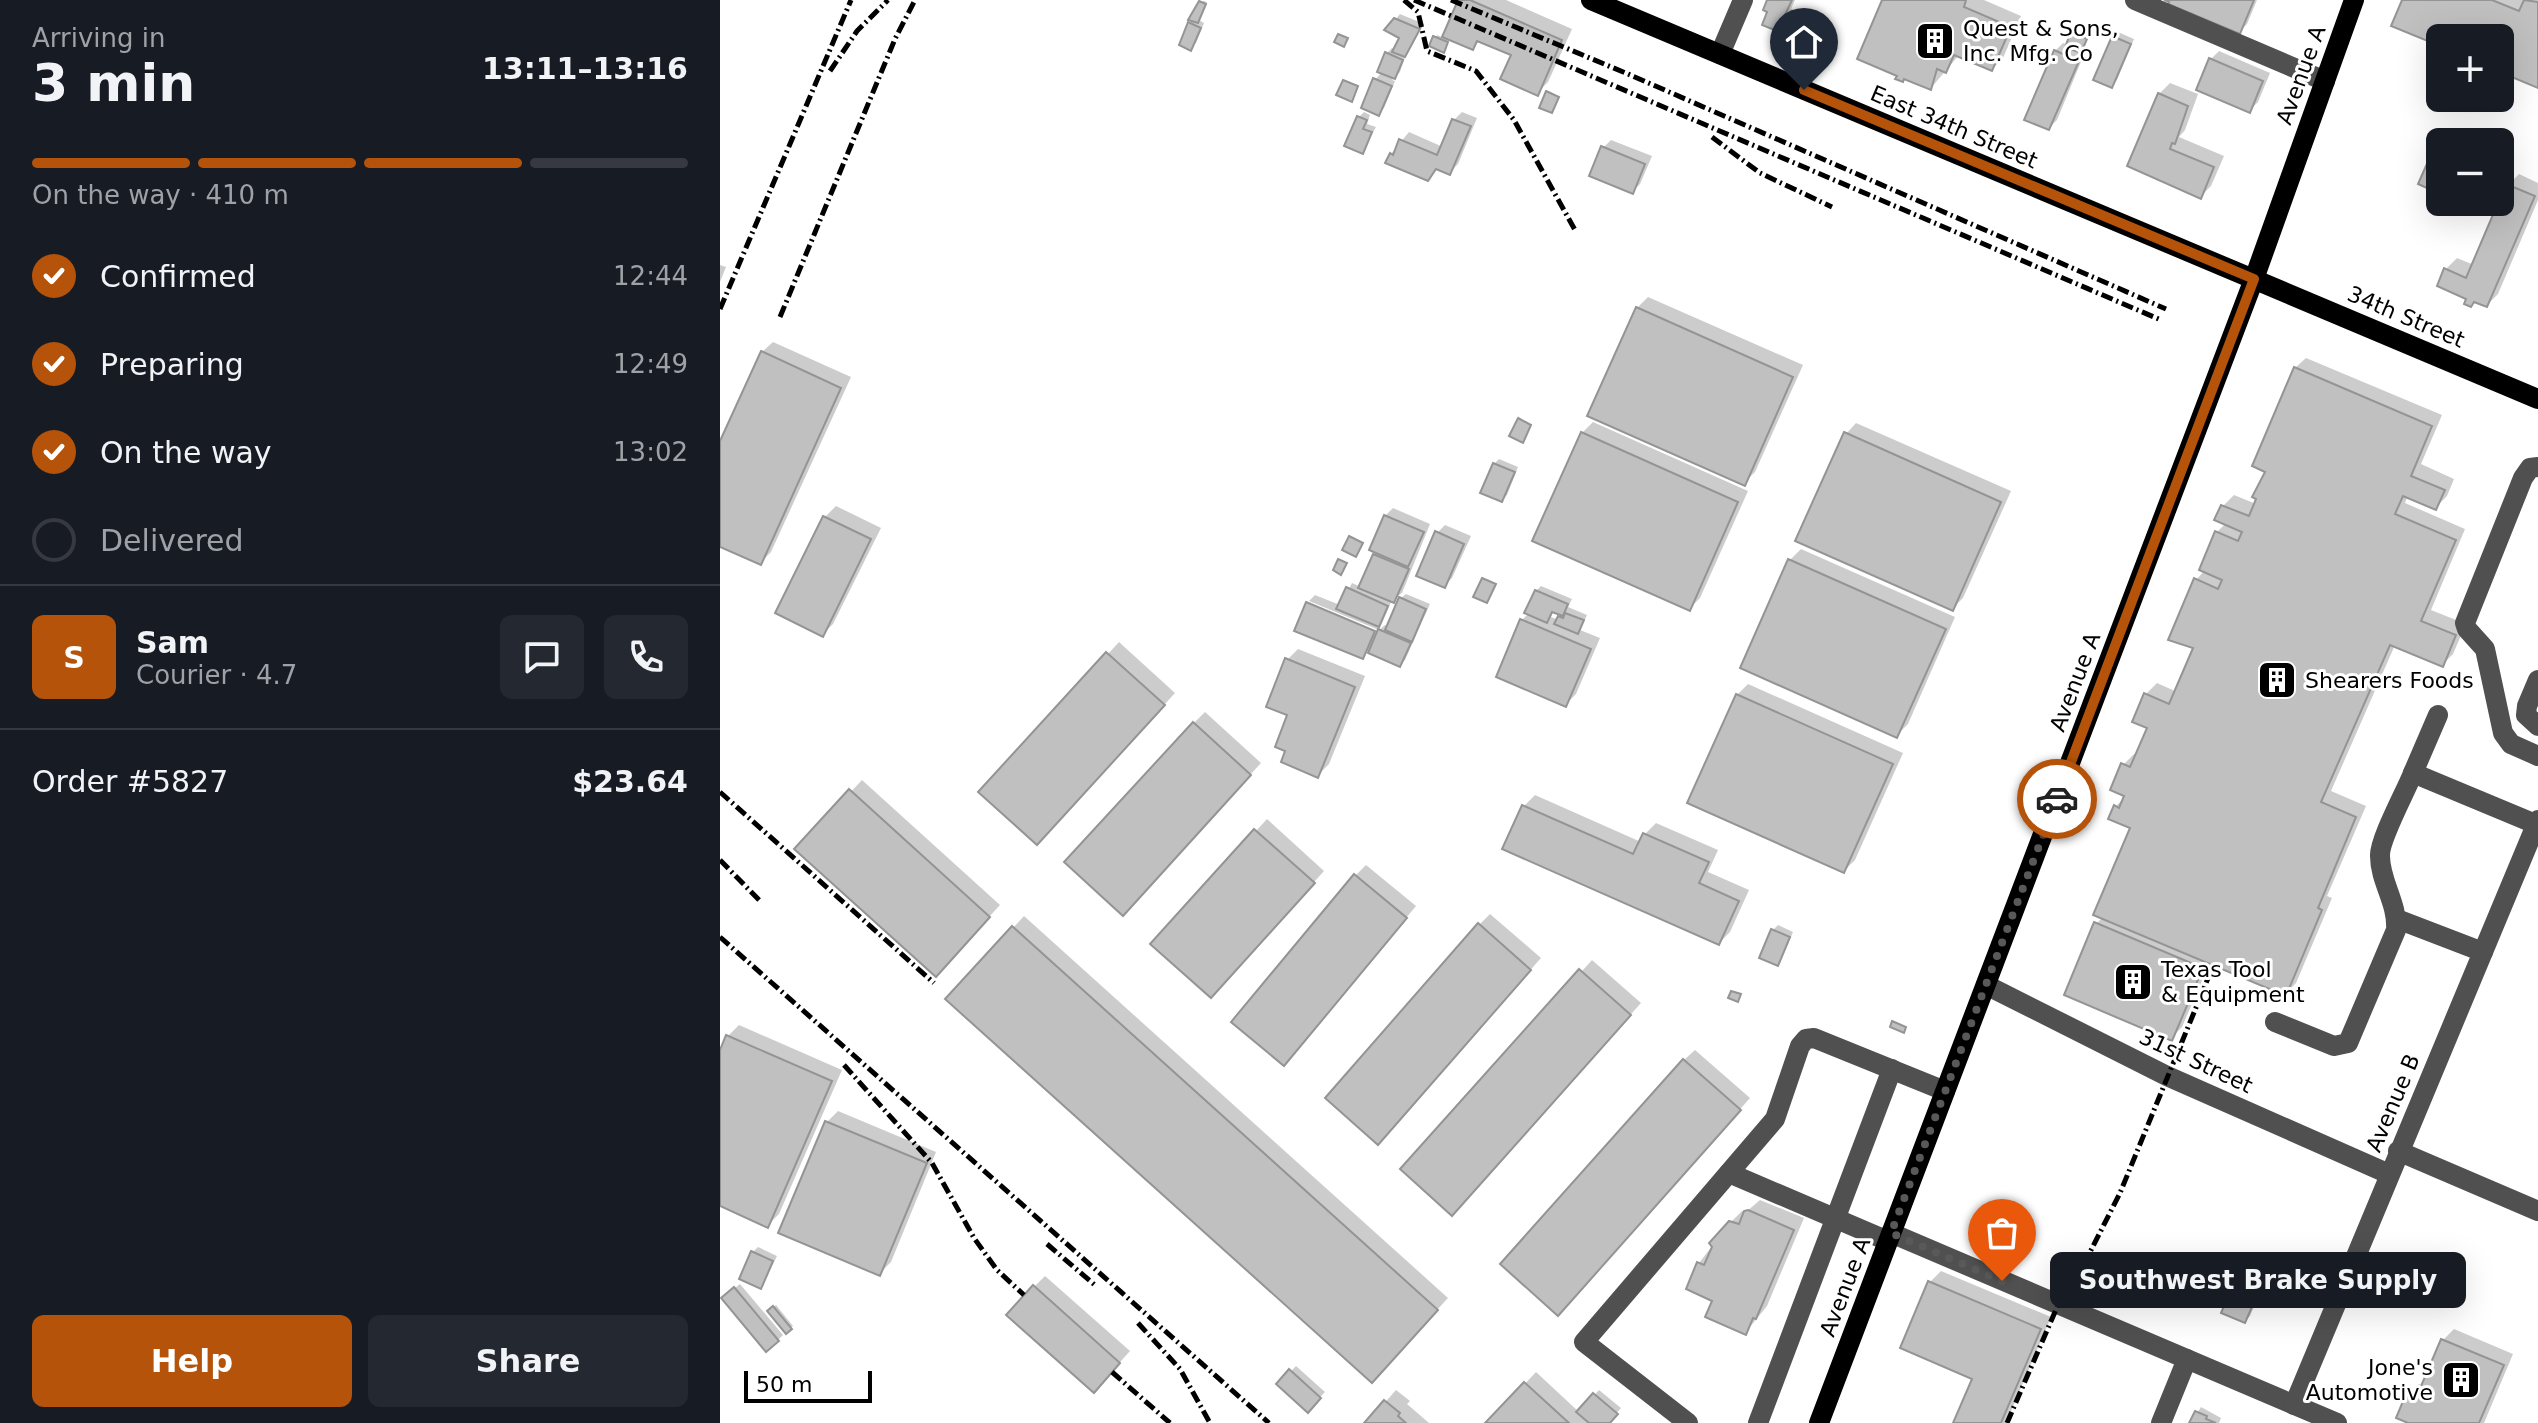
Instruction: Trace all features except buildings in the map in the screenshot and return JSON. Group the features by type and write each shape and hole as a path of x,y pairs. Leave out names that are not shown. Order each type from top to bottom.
{"main road":[{"name":"East 34th Street","path":"1591,0 2254,279"},
{"name":"Avenue A","path":"1819,1423 2254,279 2354,0"},
{"name":"34th Street","path":"2254,279 2538,399"}],"street":[{"path":"1720,54 1743,0"},
{"path":"2135,0 2325,81"},
{"path":"2538,467 2530,468 2523,478 2465,623 2485,649 2503,733 2511,744 2538,756"},
{"path":"2538,680 2526,715 2538,726"},
{"path":"2275,1022 2334,1046 2348,1043 2396,930 2397,919 2379,852 2438,715"},
{"path":"2501,724 2538,741"},
{"path":"2413,773 2537,823"},
{"name":"Avenue B","path":"2294,1405 2537,823"},
{"path":"2397,919 2483,952"},
{"name":"31st Street","path":"1986,985 2167,1076 2389,1174"},
{"path":"1688,1423 1584,1342 1775,1119 1800,1046 1806,1039 1814,1038 1945,1091"},
{"path":"1758,1423 1892,1069"},
{"path":"2398,1151 2538,1211"},
{"path":"1729,1173 2187,1359 2294,1405 2312,1418 2337,1423"},
{"path":"2161,1423 2187,1359"}],"railway":[{"path":"720,309 851,0"},
{"path":"830,71 857,31 888,0"},
{"path":"780,317 895,39 915,0"},
{"path":"1404,0 1418,12 1427,51 1476,71 1514,120 1575,230"},
{"path":"1414,0 2161,320"},
{"path":"1451,0 2166,309"},
{"path":"1712,137 1760,173 1832,207"},
{"path":"720,792 934,983"},
{"path":"720,860 760,901"},
{"path":"720,937 1269,1423"},
{"path":"2007,1423 2058,1305 2086,1260 2120,1193 2211,971"},
{"path":"844,1065 932,1163 974,1238 997,1270 1024,1295"},
{"path":"1047,1244 1096,1286"},
{"path":"1138,1323 1180,1369 1210,1423"},
{"path":"1112,1372 1170,1423"}],"way so far":[{"path":"2002,1281 1891,1233 2057,799"}],"place":[{"name":"Quest & Sons, Inc. Mfg. Co","path":"1935,41"},
{"name":"Shearers Foods","path":"2277,680"},
{"name":"Texas Tool & Equipment","path":"2133,982"},
{"name":"Southwest Brake Supply","path":"2002,1281"},
{"name":"Jone's Automotive","path":"2461,1380"}],"route":[{"path":"1804,90 2254,279 2057,799"}]}
